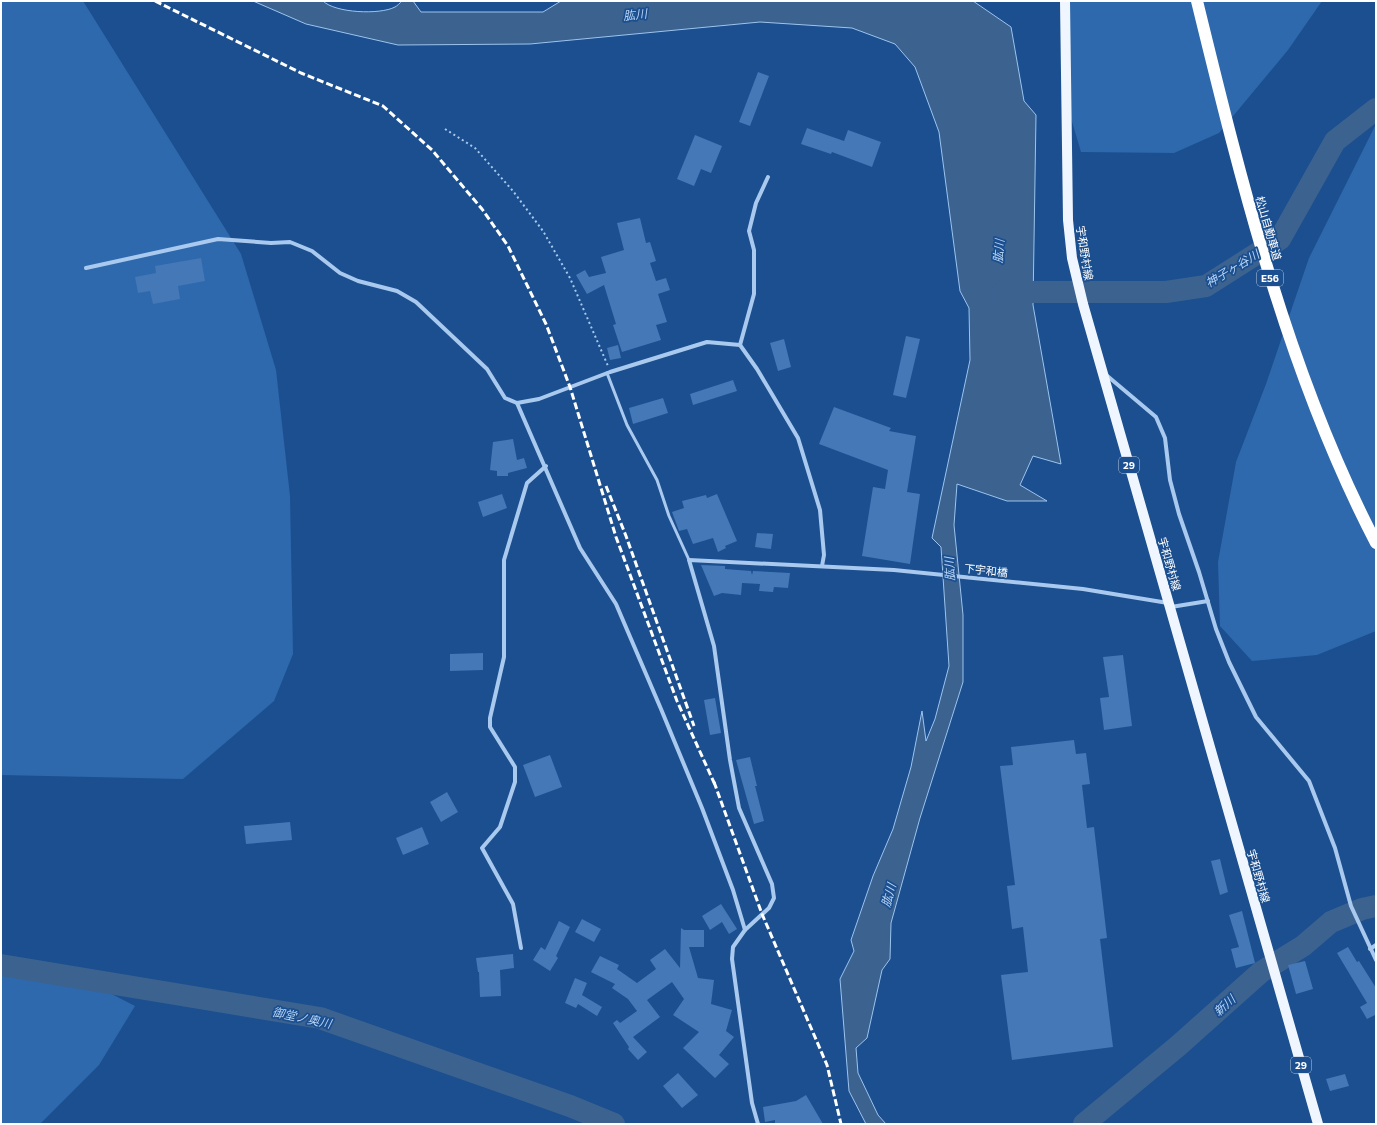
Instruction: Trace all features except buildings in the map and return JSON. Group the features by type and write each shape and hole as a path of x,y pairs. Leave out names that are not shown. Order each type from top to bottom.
{"highway":[{"name":"松山自動車道","path":"1197,1 1240,174 1266,267 1296,356 1331,447 1376,543"}],"main road":[{"name":"宇和野村線","path":"1065,1 1068,220 1074,266 1102,371 1318,1124"}],"street":[{"path":"740,345 754,294 754,250 749,231 756,203 768,177"},
{"path":"86,268 218,239 271,243 290,242 312,251 340,273 358,281 397,291 416,302 487,369 505,398 517,403 539,399 608,373 707,342 740,345 757,369 798,438 820,510 824,555 822,566"},
{"path":"1102,371 1156,418 1165,438 1170,480 1179,514 1216,629 1229,662 1256,717 1309,781 1335,848 1351,906 1376,960"},
{"path":"517,403 546,466 580,548 616,604 702,808 733,890 745,930"},
{"path":"521,948 513,904 482,848 500,827 515,782 515,767 490,727 504,657 504,560 527,483 546,466"},
{"path":"689,560 714,646 730,760 739,808 772,884 774,898 769,908 745,930 733,947 732,959 752,1103 758,1124"},
{"name":"下宇和橋","path":"689,560 894,570 1052,585 1169,605 1208,601"},
{"path":"1370,949 1376,946"}],"lane":[{"path":"608,373 627,424 657,480 669,516 689,560"}],"path":[{"path":"445,128 475,148 513,191 543,231 570,278 608,373"}],"shaded area":[{"path":"1,1 83,1 241,254 276,370 290,496 293,654 274,701 183,779 1,775"},
{"path":"1064,1 1322,1 1288,50 1219,133 1174,153 1081,152 1062,88"},
{"path":"1376,124 1376,631 1317,655 1252,661 1220,626 1218,562 1236,462 1266,384 1309,258"},
{"path":"1,955 67,971 135,1006 99,1065 40,1124 1,1124"}],"water":[{"name":"肱川","path":"253,1 323,1 337,8 358,12 388,10 396,7 402,1 413,1 421,12 543,12 561,1 973,1 1011,27 1024,101 1036,115 1033,305 1061,464 1033,456 1020,485 1047,501 1007,501 957,484 954,525 963,615 963,682 920,818 891,923 890,959 882,970 867,1038 856,1048 858,1073 878,1115 886,1124 866,1124 849,1091 840,979 854,951 851,940 873,876 893,829 911,767 922,711 926,741 935,719 949,666 941,547 932,538 970,360 969,308 960,291 939,132 915,67 895,44 852,28 760,22 530,44 398,45 306,24"}],"waterway":[{"name":"神子ヶ谷川","path":"1003,292 1166,292 1206,286 1280,239 1335,141 1376,109"},
{"name":"新川","path":"1084,1124 1178,1046 1261,972 1303,946 1331,922 1362,909 1376,906"},
{"name":"御堂ノ奥川","path":"1,965 320,1018 570,1106 614,1124"}],"railway":[{"path":"155,1 301,73 383,106 432,150 482,209 508,246 546,324 570,387 616,537 677,701 716,787"},
{"path":"606,486 626,536 694,726"},
{"path":"714,782 762,914 827,1065 841,1124"}]}
